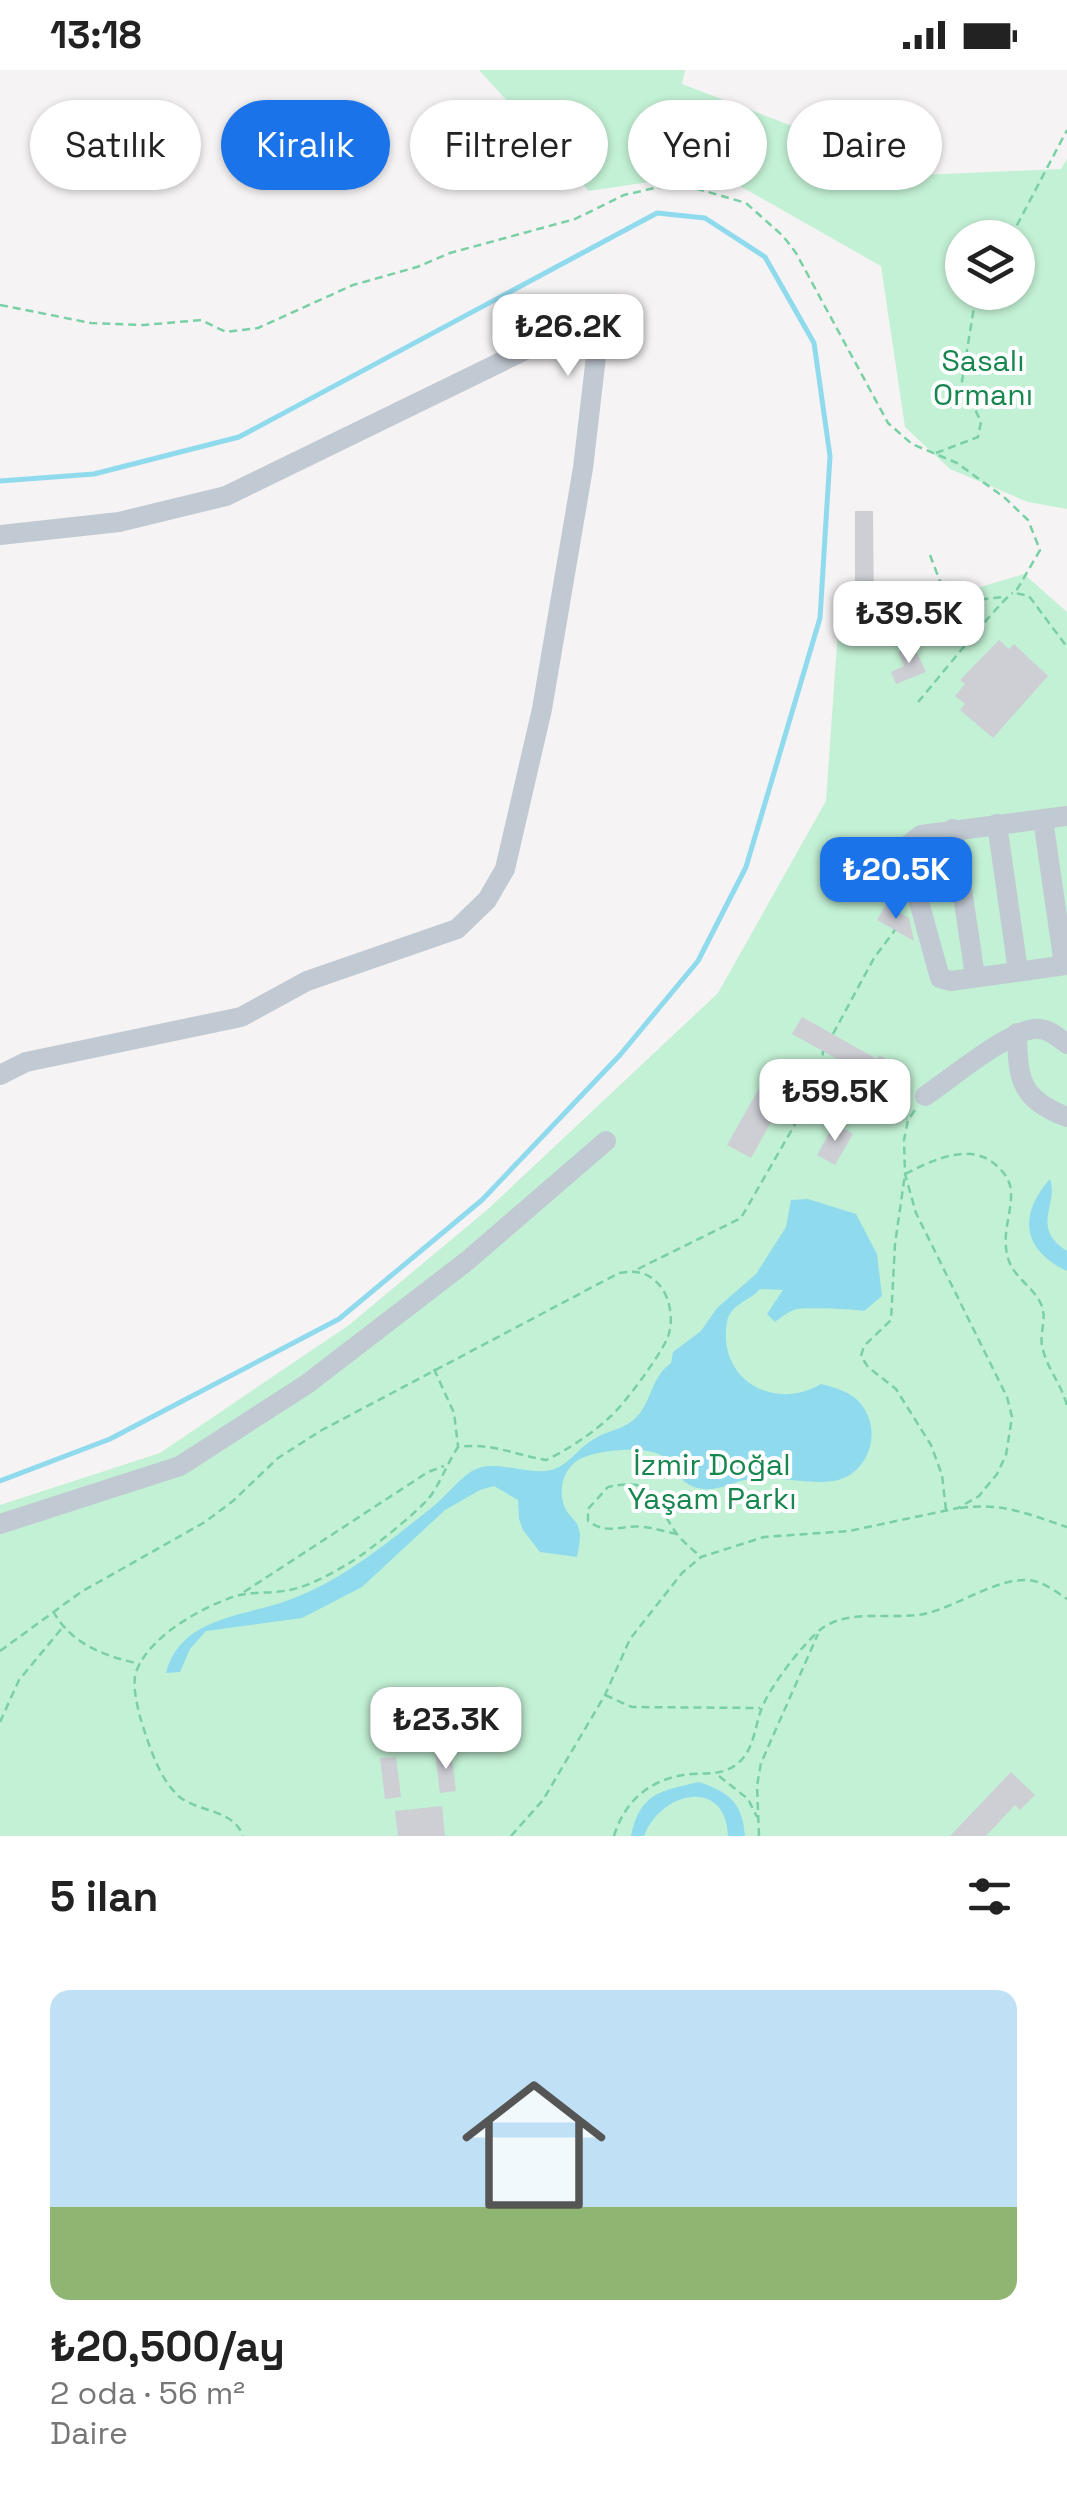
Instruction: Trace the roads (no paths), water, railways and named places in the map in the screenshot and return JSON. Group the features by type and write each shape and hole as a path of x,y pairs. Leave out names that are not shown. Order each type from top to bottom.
{"street":[{"path":"0,535 119,522 226,496 589,318 599,331 583,468 542,709 505,869 487,900 456,929 308,980 242,1016 26,1062 0,1075"},
{"path":"1043,818 1066,965 951,980 940,978 908,862 908,845 922,835 1043,818 1067,816"},
{"path":"998,824 1018,971"},
{"path":"952,830 975,976"},
{"path":"925,1096 1017,1033 1037,1028 1067,1044"},
{"path":"1017,1033 1022,1084 1032,1099 1067,1117"},
{"path":"0,1524 180,1466 307,1384 452,1272 606,1141"}],"water":[{"path":"1050,1179 1048,1225 1056,1242 1067,1251 1067,1271 1041,1253 1030,1231 1033,1206"},
{"path":"808,1199 856,1214 877,1254 882,1296 864,1311 797,1309 775,1322 767,1314 783,1290 760,1289 732,1311 726,1342 731,1360 752,1385 785,1394 821,1384 857,1400 868,1415 871,1439 864,1461 856,1470 834,1481 760,1478 705,1489 687,1483 658,1454 622,1450 586,1456 568,1470 562,1488 565,1508 579,1530 577,1557 540,1552 523,1530 518,1500 494,1486 445,1510 362,1587 302,1618 206,1631 190,1649 180,1672 166,1673 173,1654 199,1630 289,1600 329,1582 402,1531 469,1473 490,1466 549,1470 563,1464 594,1439 630,1423 671,1363 673,1352 701,1331 717,1308 756,1274 786,1227 791,1200"},
{"path":"699,1782 732,1800 741,1815 745,1836 728,1836 725,1817 716,1805 705,1798 692,1797 664,1809 644,1836 631,1836 646,1802 673,1788"}],"waterway":[{"path":"0,481 94,474 239,437 657,213 705,218 765,257 814,343 830,456 820,618 746,867 698,961 620,1055 482,1200 339,1319 110,1439 0,1481"}],"park label":[{"name":"Sasalı Ormanı","path":"983,378"},
{"name":"İzmir Doğal Yaşam Parkı","path":"712,1482"}]}
